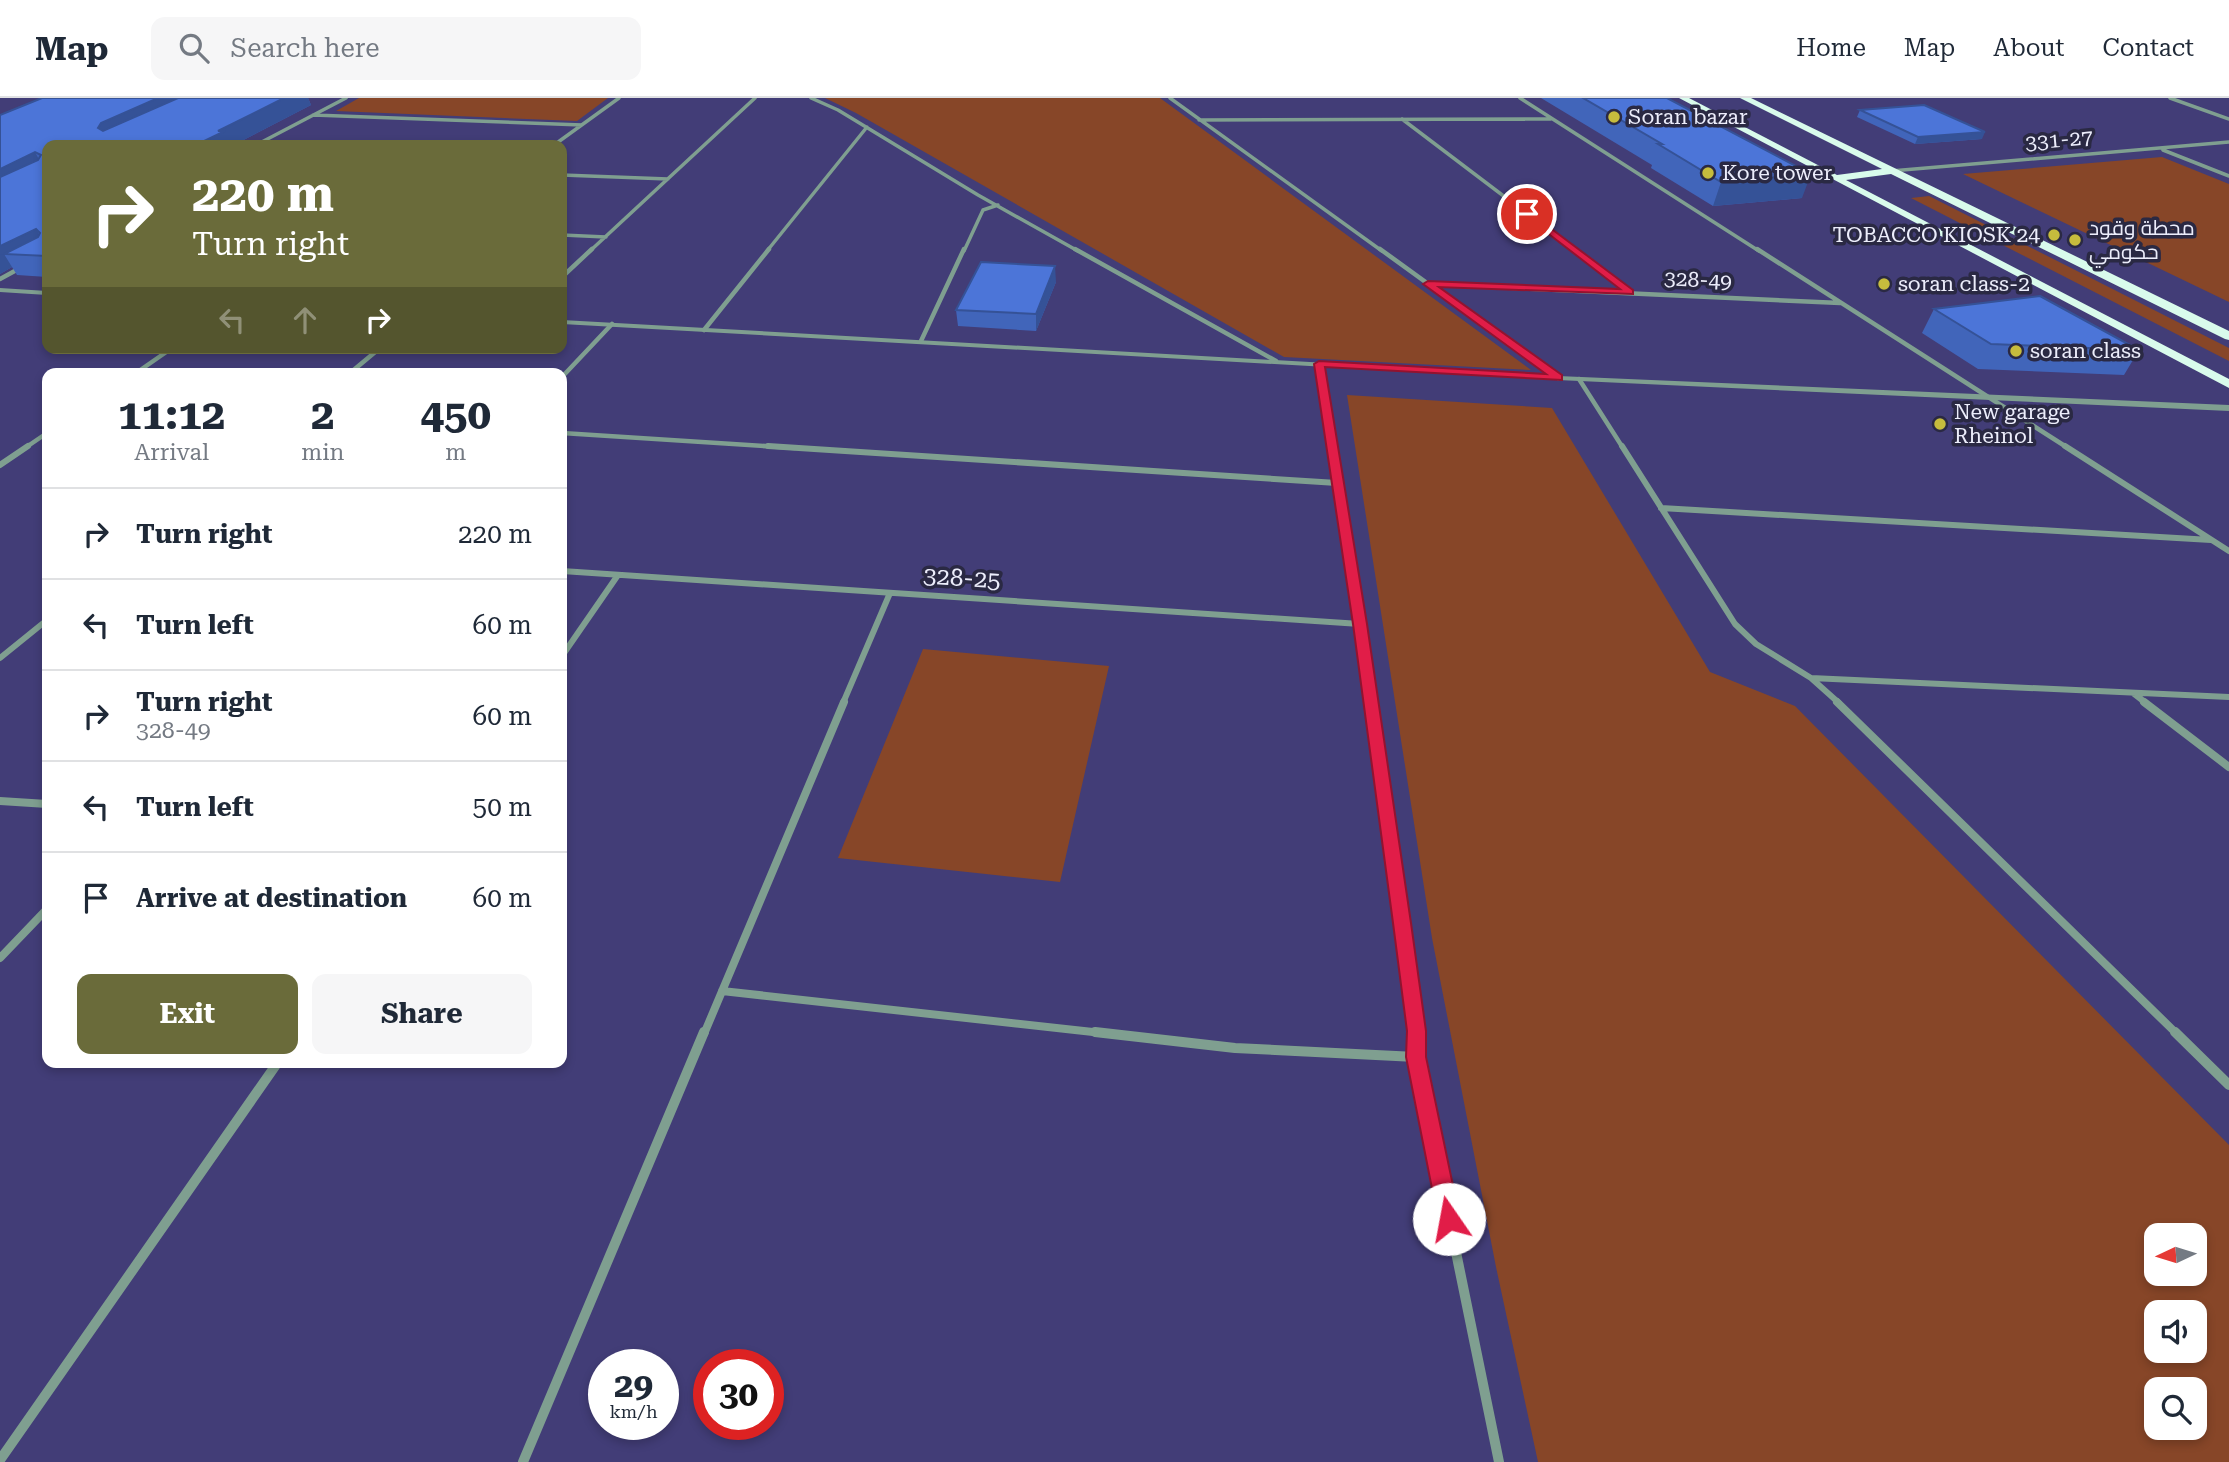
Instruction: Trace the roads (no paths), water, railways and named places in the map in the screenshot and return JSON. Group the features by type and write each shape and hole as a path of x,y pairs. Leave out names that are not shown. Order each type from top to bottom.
{"highway":[{"path":"1683,98 2229,384"},
{"path":"1744,98 2229,336"},
{"path":"1836,178 1891,171"}],"street":[{"path":"340,98 346,98"},
{"path":"266,140 346,98"},
{"path":"561,140 619,98"},
{"path":"567,272 755,98"},
{"path":"811,98 838,110 998,205 1276,361"},
{"path":"1170,98 1558,377"},
{"path":"1520,98 2229,551"},
{"path":"2170,98 2229,120"},
{"path":"313,115 582,125"},
{"path":"1402,119 1630,292"},
{"path":"1198,120 1552,119"},
{"path":"704,330 867,127"},
{"name":"331-27","path":"1891,171 2229,142"},
{"path":"2159,148 2229,176"},
{"path":"567,175 668,179"},
{"path":"921,341 983,210 998,205"},
{"path":"567,235 606,237"},
{"path":"0,279 24,267"},
{"name":"328-49","path":"1428,284 1841,303"},
{"path":"0,290 42,293"},
{"path":"567,322 1579,379 2229,408"},
{"path":"567,372 612,324"},
{"path":"143,368 163,354"},
{"path":"356,368 373,354"},
{"path":"1319,364 1360,624 1417,1031 1416,1057 1499,1462"},
{"path":"1579,379 1735,624 1756,645 1811,678 2229,1085"},
{"path":"567,433 1337,482"},
{"path":"0,465 42,436"},
{"path":"1661,508 2211,540"},
{"name":"328-25","path":"567,571 1360,624"},
{"path":"567,649 618,576"},
{"path":"523,1462 890,593"},
{"path":"0,658 42,624"},
{"path":"1811,678 2229,697"},
{"path":"2133,693 2229,767"},
{"path":"0,801 42,804"},
{"path":"0,958 42,914"},
{"path":"722,991 1234,1048 1416,1057"},
{"path":"0,1460 274,1068"}],"place":[{"name":"Soran bazar","path":"1614,117"},
{"name":"Kore tower","path":"1708,173"},
{"name":"TOBACCO KIOSK 24","path":"2054,235"},
{"name":"محطة وقود حكومي","path":"2075,240"},
{"name":"soran class-2","path":"1884,284"},
{"name":"soran class","path":"2016,351"},
{"name":"New garage Rheinol","path":"1940,424"}]}
